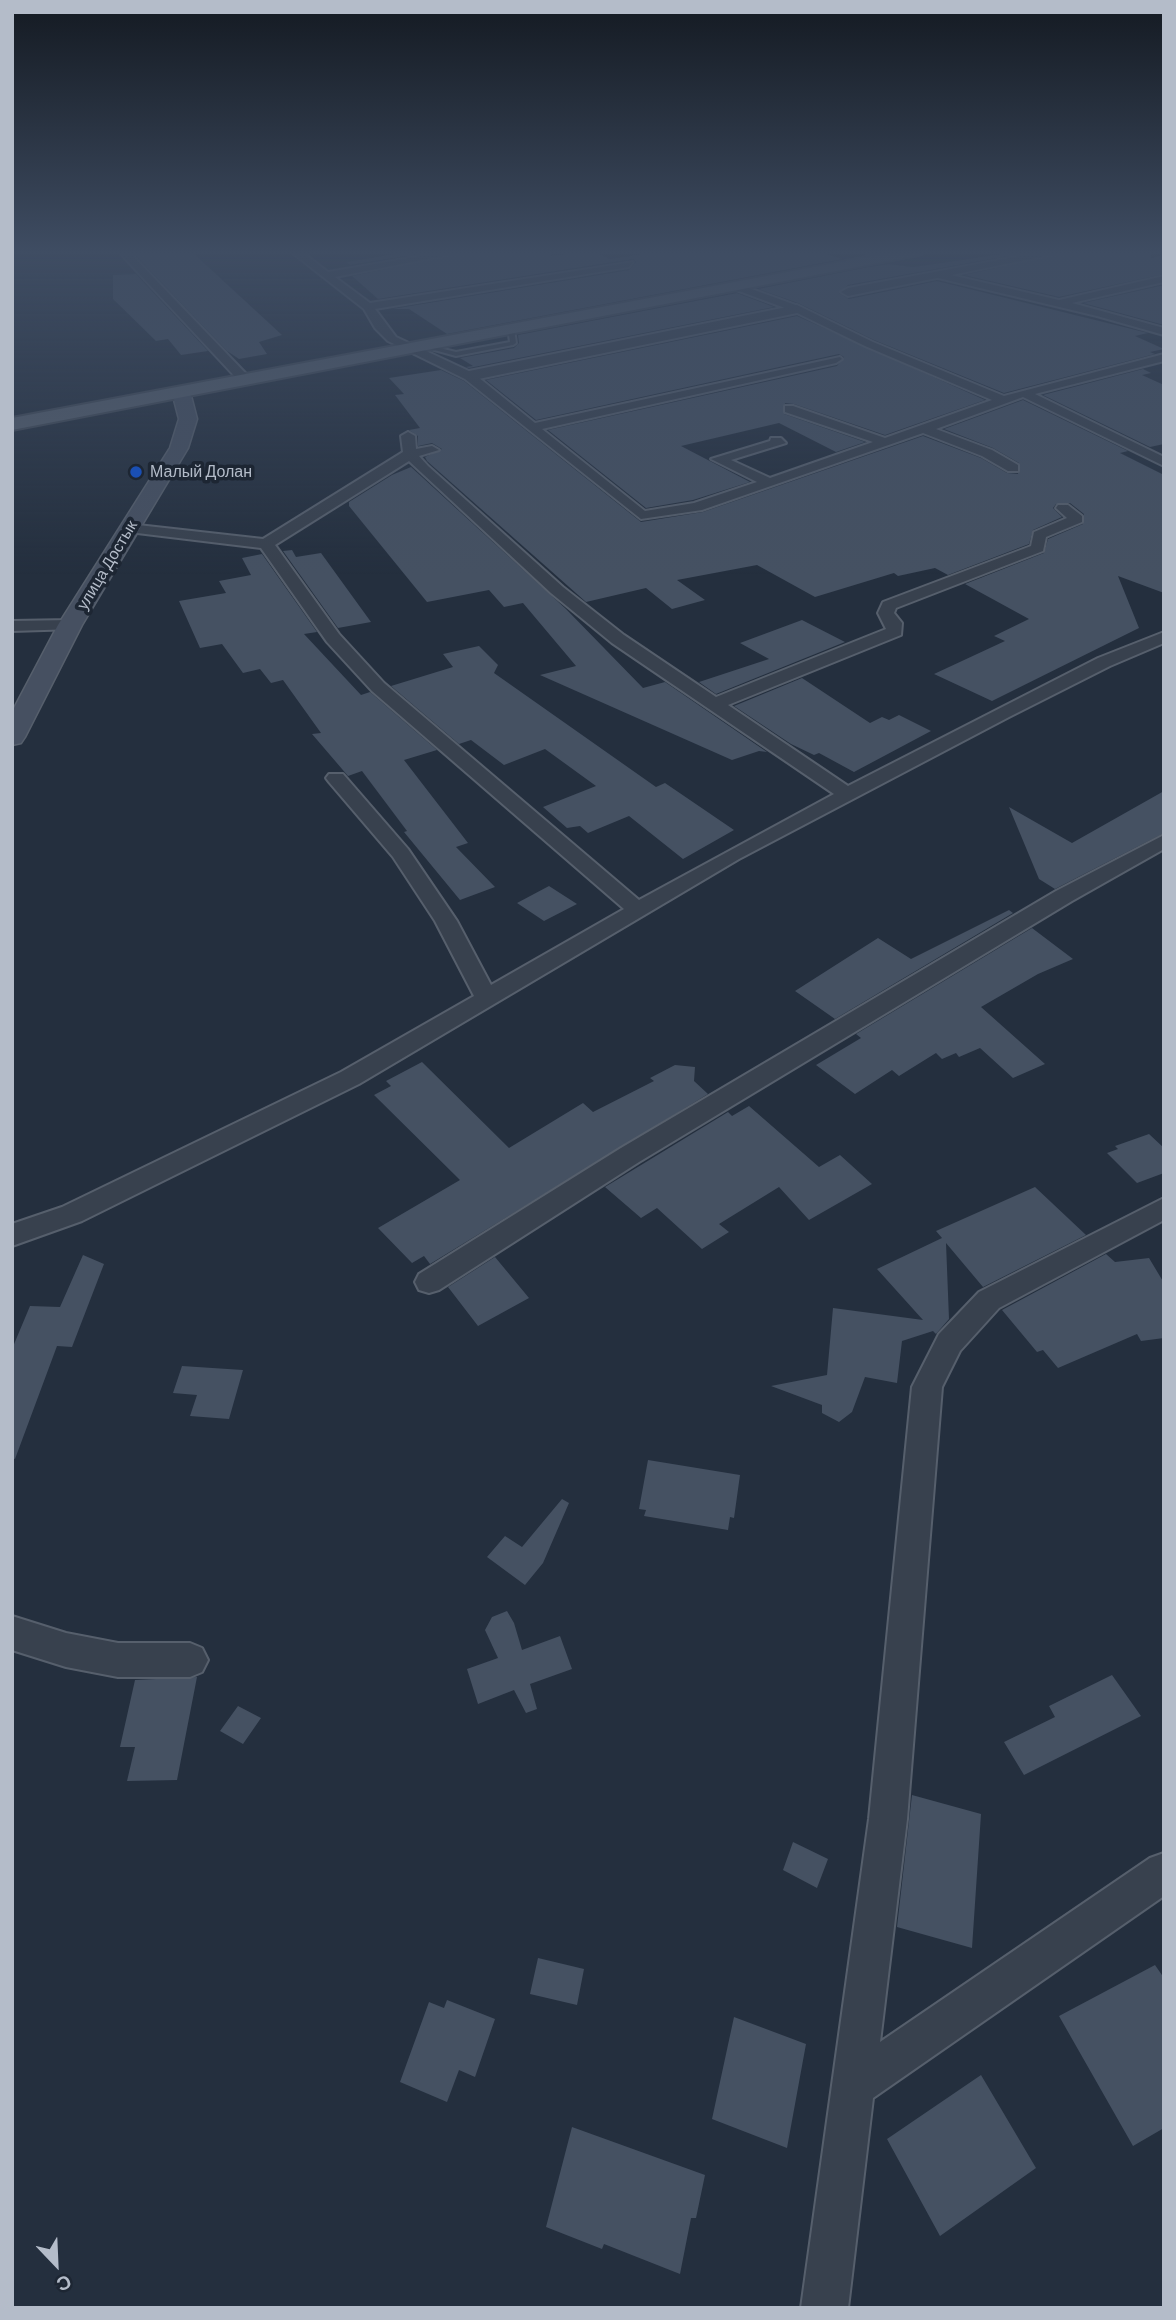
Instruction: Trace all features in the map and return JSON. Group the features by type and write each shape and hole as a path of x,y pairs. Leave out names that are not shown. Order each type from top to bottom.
{"main road":[{"path":"12,424 353,359"},
{"name":"улица Достык","path":"12,737 70,625 179,449 188,419 181,392"}],"street":[{"path":"224,359 245,380"},
{"path":"472,376 553,359"},
{"path":"533,427 835,359"},
{"path":"907,359 1003,400"},
{"path":"472,376 641,515 665,514 697,507 1024,393 1155,359"},
{"path":"426,371 428,365 436,360 472,376 496,382"},
{"path":"1024,393 1164,462"},
{"path":"789,409 885,442"},
{"path":"922,428 955,440 1013,468"},
{"path":"408,436 410,454 423,469 557,590 618,639 847,794"},
{"path":"932,451 955,440"},
{"path":"770,483 718,459 779,443 776,441"},
{"path":"129,528 266,544 410,454 432,450"},
{"path":"716,704 895,631 894,623 886,613 888,605 1038,548 1039,535 1077,519 1063,508"},
{"path":"266,544 333,638 378,687 637,909"},
{"path":"12,626 70,625"},
{"path":"12,1235 72,1214 338,1084 637,909 847,794 1093,667 1164,637"},
{"path":"336,778 401,853 446,921 486,997"},
{"path":"429,1282 630,1155 928,980 1064,896 1164,841"},
{"path":"824,2308 888,1819 927,1387 949,1343 989,1300 1164,1208"},
{"path":"12,1633 66,1650 118,1660 190,1660"},
{"path":"853,2086 1164,1872"}],"building":[{"path":"462,359 513,359 469,368 466,367 473,366"},
{"path":"587,359 815,359 536,420 486,380"},
{"path":"842,359 894,359 985,400 885,435 785,403 784,414 865,442 836,452 779,423 681,446 750,482 693,500 646,508 548,430 837,366"},
{"path":"921,359 1135,359 1004,393"},
{"path":"1143,369 1151,373 1142,375 1164,385 1164,444 1150,447 1043,395"},
{"path":"441,370 464,381 641,522 703,512 923,436 981,458 1007,473 1018,474 1019,463 993,448 944,429 1023,400 1128,451 1120,453 1164,475 1164,593 1118,576 1139,628 992,701 934,674 1005,641 994,636 1029,619 965,584 1044,553 1048,539 1083,524 1084,514 1070,503 1056,504 1053,508 1062,517 1033,530 1029,544 948,575 935,568 898,576 894,573 815,597 757,565 677,580 705,600 672,609 646,588 586,602 427,461 425,457 442,449 432,443 418,446 418,436 409,430 420,428 395,395 404,394 389,378"},
{"path":"411,467 566,609 643,688 665,682 767,752 759,751 732,760 540,675 576,666 523,603 504,607 489,590 427,602 349,506 349,502 392,475"},
{"path":"292,550 296,557 321,553 371,622 338,628 283,551"},
{"path":"262,554 317,632 304,634 361,695 370,692 437,750 404,760 468,843 456,847 495,887 460,900 404,832 407,831 362,771 348,776 312,734 321,733 283,680 271,683 260,669 243,673 222,644 200,648 179,601 226,593 219,581 251,575 242,558"},
{"path":"802,620 845,642 716,694 699,682 769,659 740,643"},
{"path":"479,646 498,665 494,673 656,787 665,783 734,830 683,859 629,816 588,833 580,826 567,828 543,807 596,786 545,749 504,765 471,740 459,744 391,686 453,667 443,654"},
{"path":"802,678 870,723 882,717 889,720 899,715 931,731 854,772 819,753 814,755 791,744 734,706"},
{"path":"1164,791 1164,833 1055,889 1039,879 1009,807 1072,843"},
{"path":"549,886 577,904 544,921 517,903"},
{"path":"1009,910 1013,913 835,1019 795,991 878,938 911,959"},
{"path":"1032,928 1073,959 1038,974 981,1007 1045,1064 1013,1078 980,1048 959,1057 956,1053 942,1059 936,1053 899,1076 892,1070 855,1094 816,1065 861,1038 856,1034"},
{"path":"422,1062 509,1148 583,1103 593,1112 654,1081 650,1078 675,1065 695,1067 694,1081 708,1094 430,1264 424,1256 412,1263 378,1228 460,1180 374,1095 391,1086 386,1081"},
{"path":"749,1106 819,1167 840,1155 872,1184 809,1220 779,1187 719,1224 729,1232 702,1249 657,1208 641,1218 605,1187 728,1112 732,1116"},
{"path":"1149,1134 1164,1148 1164,1173 1137,1183 1107,1153 1118,1149 1115,1146"},
{"path":"1035,1187 1086,1235 983,1287 946,1243 949,1319 936,1334 933,1331 902,1341 897,1383 865,1377 852,1412 839,1422 822,1413 822,1405 771,1386 827,1375 833,1308 923,1320 877,1269 942,1238 936,1231"},
{"path":"1106,1254 1115,1262 1149,1258 1164,1283 1164,1338 1141,1341 1137,1334 1058,1368 1043,1350 1037,1352 1002,1310"},
{"path":"83,1255 104,1264 72,1347 57,1346 15,1459 12,1458 12,1349 30,1306 60,1307"},
{"path":"495,1257 529,1298 478,1326 448,1287"},
{"path":"182,1366 243,1370 229,1419 190,1416 197,1395 173,1393"},
{"path":"648,1460 740,1475 734,1518 730,1517 728,1530 644,1516 646,1510 639,1509"},
{"path":"562,1499 569,1503 543,1563 525,1585 487,1557 505,1536 522,1547"},
{"path":"507,1611 514,1623 522,1650 560,1636 572,1669 530,1684 537,1709 526,1713 514,1690 478,1704 467,1669 498,1658 485,1630 492,1617"},
{"path":"1112,1675 1141,1716 1024,1775 1004,1742 1055,1717 1049,1706"},
{"path":"197,1677 177,1780 127,1781 135,1747 120,1747 135,1680"},
{"path":"238,1706 261,1718 243,1744 220,1731"},
{"path":"912,1795 981,1814 972,1948 897,1927"},
{"path":"793,1842 828,1859 817,1888 783,1870"},
{"path":"538,1958 584,1969 577,2005 530,1994"},
{"path":"1155,1965 1164,1978 1164,2128 1133,2146 1059,2016"},
{"path":"447,2000 495,2019 475,2077 459,2070 447,2102 400,2082 429,2002 444,2008"},
{"path":"734,2017 806,2044 787,2148 712,2119"},
{"path":"981,2075 1036,2168 940,2236 887,2139"},
{"path":"572,2127 705,2175 696,2218 691,2218 680,2274 604,2244 602,2249 546,2227"}],"place":[{"name":"Малый Долан","path":"136,472"}]}
